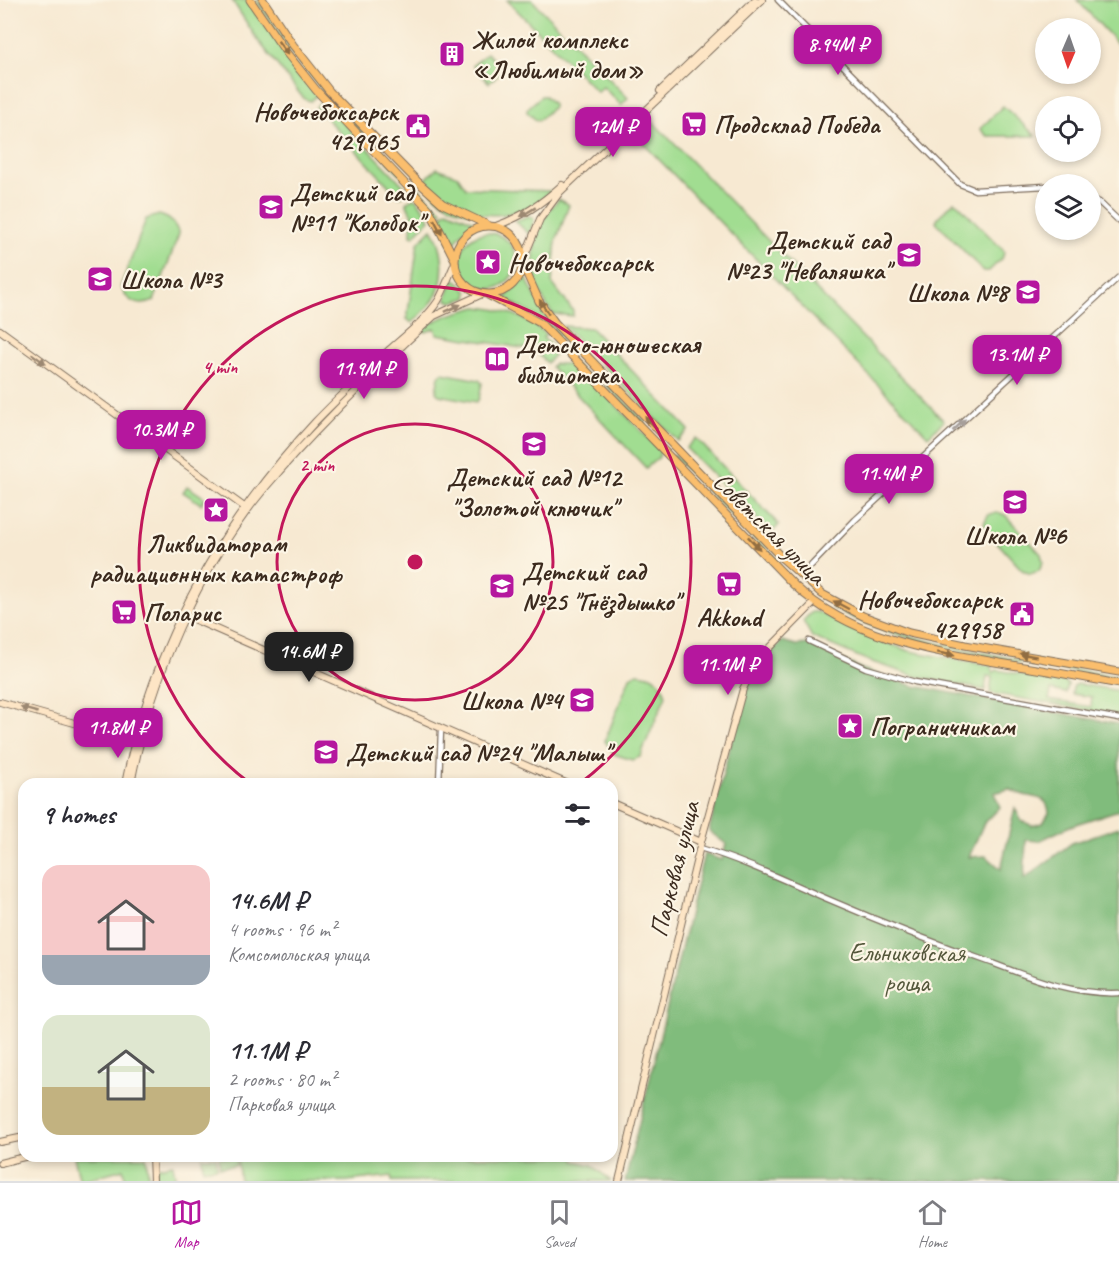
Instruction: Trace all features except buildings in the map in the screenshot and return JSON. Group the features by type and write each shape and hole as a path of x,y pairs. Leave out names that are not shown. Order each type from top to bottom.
{"main road":[{"path":"250,0 285,51 316,90 429,209 463,283 485,294 496,294 510,288 519,278 540,219 561,192 755,0"},
{"path":"263,0 293,45 330,92 417,181 443,204 508,231 517,240 523,262"},
{"path":"126,778 184,615 246,509 293,447 343,394 432,309 442,293 459,243 474,229 493,226 524,216 537,207 762,0"},
{"name":"Советская улица","path":"523,262 539,301 555,323 801,576 822,594 863,616 926,637 1119,672"},
{"path":"261,488 434,316 485,294"},
{"name":"Советская улица","path":"485,294 540,323 814,603 859,627 908,645 1119,684"},
{"path":"0,330 246,509"},
{"name":"Парковая улица","path":"619,1181 700,845 746,679 756,662 822,594"},
{"path":"184,615 554,778"},
{"path":"0,702 138,740"},
{"path":"132,778 138,740"},
{"path":"618,806 700,845"},
{"path":"0,1142 18,1138"},
{"path":"0,1163 18,1158"},
{"path":"152,1162 153,1181"}],"street":[{"path":"778,0 960,184 975,190 1035,187"},
{"path":"1101,204 1119,221"},
{"path":"801,576 862,514 1119,277"},
{"path":"809,641 866,668 915,682 1119,719"},
{"path":"439,778 441,729"},
{"path":"700,845 846,907 1045,983 1096,994 1119,993"}],"green space":[{"path":"232,0 247,0 317,95 311,101 304,99 257,39"},
{"path":"255,0 258,0 290,47 325,90 323,92 288,49"},
{"path":"507,0 532,0 628,98 621,105 603,87 597,92"},
{"path":"1077,0 1119,0 1119,45 1101,26 1101,18 1094,18"},
{"path":"487,53 503,70 489,83 473,65"},
{"path":"331,96 442,210 436,216 425,200 328,99"},
{"path":"541,96 545,96 553,107 539,120 536,120 527,112 527,109"},
{"path":"320,103 326,104 406,188 402,196 398,196 316,107"},
{"path":"1003,106 1035,136 987,136 980,129"},
{"path":"654,123 944,421 928,436 638,138"},
{"path":"437,168 458,176 466,188 551,191 535,204 519,211 488,215 472,213 456,209 443,202 432,192 425,180"},
{"path":"412,198 417,199 430,219 414,236 411,235 412,214 406,203"},
{"path":"559,199 569,205 556,241 552,283 573,311 573,316 553,314 544,300 534,270 536,240 541,225"},
{"path":"954,202 1004,251 1003,257 989,271 983,271 936,222 938,217"},
{"path":"447,210 474,221 473,227 462,233 455,243 450,242 441,216"},
{"path":"159,215 172,222 179,234 154,301 138,304 126,296 121,286 146,219"},
{"path":"528,216 534,221 529,234 515,221"},
{"path":"432,229 441,252 442,278 435,298 412,323 407,319 418,243"},
{"path":"482,233 494,233 504,237 512,245 516,261 512,277 504,285 494,289 482,289 472,285 464,277 460,267 460,255 464,245 472,237"},
{"path":"523,278 526,278 548,321 645,422 643,424 545,322 505,298"},
{"path":"452,281 457,281 468,292 467,298 452,302 447,300"},
{"path":"477,307 506,312 522,318 546,334 543,338 558,351 547,363 534,350 437,334 435,328 426,332 423,329 442,318"},
{"path":"563,326 591,328 689,430 678,441"},
{"path":"554,364 575,364 660,450 659,457 646,468 551,367"},
{"path":"442,373 479,380 482,383 479,399 476,402 439,395 436,392 439,376"},
{"path":"696,438 779,525 771,533 686,448"},
{"path":"675,454 779,560 776,562 673,456"},
{"path":"187,486 205,498 201,504 183,492"},
{"path":"997,512 1005,515 1041,554 1043,562 1039,571 1030,574 1022,570 987,531 984,523 988,515"},
{"path":"833,606 903,633 1021,660 1020,663 924,643 877,628 832,608"},
{"path":"812,612 818,612 876,639 909,651 991,666 993,673 997,670 1065,682 1068,685 1066,693 1051,690 1049,700 1091,707 1092,697 1072,694 1073,687 1078,684 1119,691 1119,716 990,693 992,677 987,676 985,690 915,676 869,661 812,637 803,621"},
{"name":"Ельниковская роща","path":"782,641 796,645 809,644 862,669 914,686 1119,724 1119,810 1070,826 1039,841 1026,840 1024,879 1072,843 1119,827 1119,1181 625,1181 704,854 722,860 726,844 709,831 745,686 760,663","holes":["1009,789 1043,800 1049,813 1043,823 1032,826 1021,820 1015,808 1001,869 986,856 969,857 983,825 1000,807 994,793"]},
{"path":"1025,660 1119,677 1119,680 1025,663"},
{"path":"637,673 656,679 662,685 666,695 640,757 632,760 614,754 605,741 630,677"},
{"path":"75,1162 147,1162 149,1181 126,1181 123,1169 80,1181"},
{"path":"202,1162 216,1162 217,1167 203,1169"},
{"path":"220,1162 236,1162 236,1165 220,1167"},
{"path":"238,1162 579,1162 592,1165 611,1181 392,1181 391,1176 346,1181 240,1181"},
{"path":"173,1164 176,1181 162,1181 155,1177 157,1167"}],"place":[{"name":"Жилой комплекс «Любимый дом»","path":"452,54"},
{"name":"Продсклад Победа","path":"694,124"},
{"name":"Новочебоксарск 429965","path":"418,126"},
{"name":"Детский сад №11 \"Колобок\"","path":"271,207"},
{"name":"Детский сад №23 \"Неваляшка\"","path":"909,255"},
{"name":"Новочебоксарск","path":"488,262"},
{"name":"Школа №3","path":"100,279"},
{"name":"Школа №8","path":"1028,292"},
{"name":"Детско-юношеская библиотека","path":"497,359"},
{"name":"Детский сад №12 \"Золотой ключик\"","path":"534,444"},
{"name":"Школа №6","path":"1015,502"},
{"name":"Ликвидаторам радиационных катастроф","path":"216,510"},
{"name":"Akkond","path":"729,584"},
{"name":"Детский сад №25 \"Гнёздышко\"","path":"502,586"},
{"name":"Поларис","path":"124,612"},
{"name":"Новочебоксарск 429958","path":"1022,614"},
{"name":"Школа №4","path":"582,700"},
{"name":"Пограничникам","path":"850,726"},
{"name":"Детский сад №24 \"Малыш\"","path":"326,752"}]}
